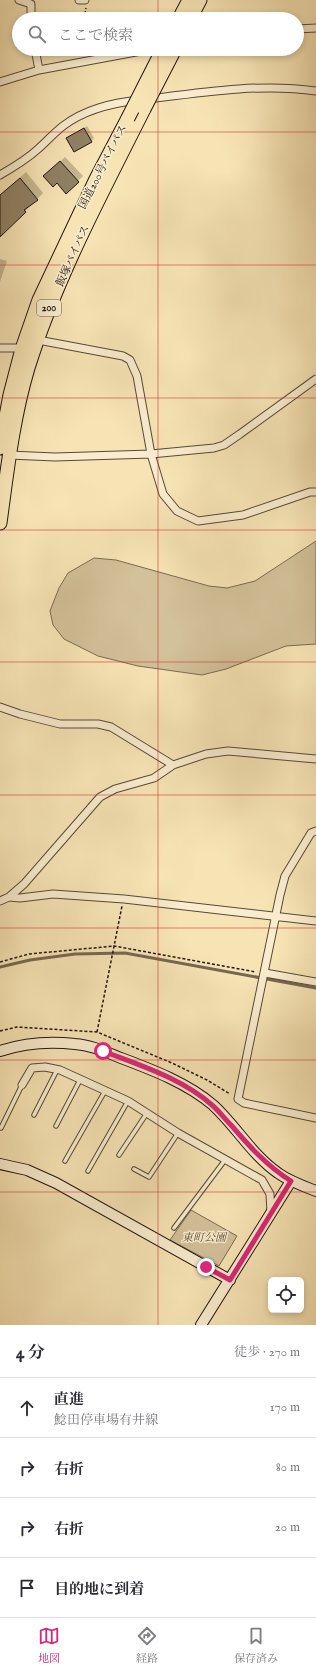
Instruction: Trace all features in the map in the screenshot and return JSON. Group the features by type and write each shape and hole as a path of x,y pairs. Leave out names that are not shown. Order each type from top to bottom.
{"highway":[{"path":"183,12 189,0"},
{"path":"194,12 200,0"},
{"name":"国道200号バイパス","path":"5,451 10,395 22,349 39,300 60,253 159,56"},
{"name":"飯塚バイパス","path":"0,523 5,451 28,369 38,340 64,274 171,56"}],"street":[{"path":"18,0 31,4 32,12"},
{"path":"79,0 86,3"},
{"path":"304,29 316,28"},
{"path":"36,56 39,70"},
{"path":"0,82 39,70 114,56"},
{"path":"0,175 15,167 64,126 92,110 127,102 243,89 281,88 316,91"},
{"path":"0,348 22,349 38,340 123,356 130,360 137,376 151,454 163,494 177,511 198,521 243,515 310,492 316,492"},
{"path":"5,451 55,457 151,454 204,450 224,444 316,379"},
{"path":"0,707 20,714 60,724 98,724 111,727 173,765"},
{"path":"0,901 9,897 24,884 100,797 115,789 154,778 173,765 206,754 228,751 316,759"},
{"path":"316,832 311,833 285,876 238,1099 244,1103 316,1118"},
{"path":"9,897 20,898 53,894 124,899 316,921"},
{"path":"265,973 316,982"},
{"path":"0,1051 20,1045 52,1042 75,1044 90,1046 152,1070 185,1086 213,1105 261,1159 277,1173 291,1181 316,1191"},
{"path":"22,1085 32,1068 45,1067 58,1070 128,1101 178,1133 262,1180 267,1186 270,1194 271,1214"},
{"path":"0,1164 27,1170 56,1183 230,1280"},
{"path":"201,1325 291,1181"}],"lane":[{"path":"34,1115 58,1070"},
{"path":"56,1126 80,1080"},
{"path":"1,1128 22,1085"},
{"path":"65,1161 105,1091"},
{"path":"88,1171 128,1101"},
{"path":"119,1155 147,1113"},
{"path":"134,1169 149,1177 178,1133"},
{"path":"174,1228 225,1160"}],"path":[{"path":"97,1032 124,899"},
{"path":"0,962 29,954 114,946 265,973"}],"green space":[{"path":"316,541 316,644 286,646 226,669 202,675 138,666 98,656 64,639 53,625 50,611 59,588 68,573 94,558 116,560 209,586 227,588 255,581"},
{"name":"東町公園","path":"191,1210 237,1236 219,1266 170,1240"}],"building":[{"path":"84,128 92,142 74,152 66,138"},
{"path":"60,161 79,182 66,194 57,183 53,187 43,176"},
{"path":"20,178 38,200 24,210 26,212 0,237 0,195"}],"waterway":[{"path":"0,967 30,960 75,954 125,953 316,988"}],"route":[{"path":"103,1051 152,1070 185,1086 213,1105 261,1159 277,1173 291,1181 230,1280 206,1267"}]}
